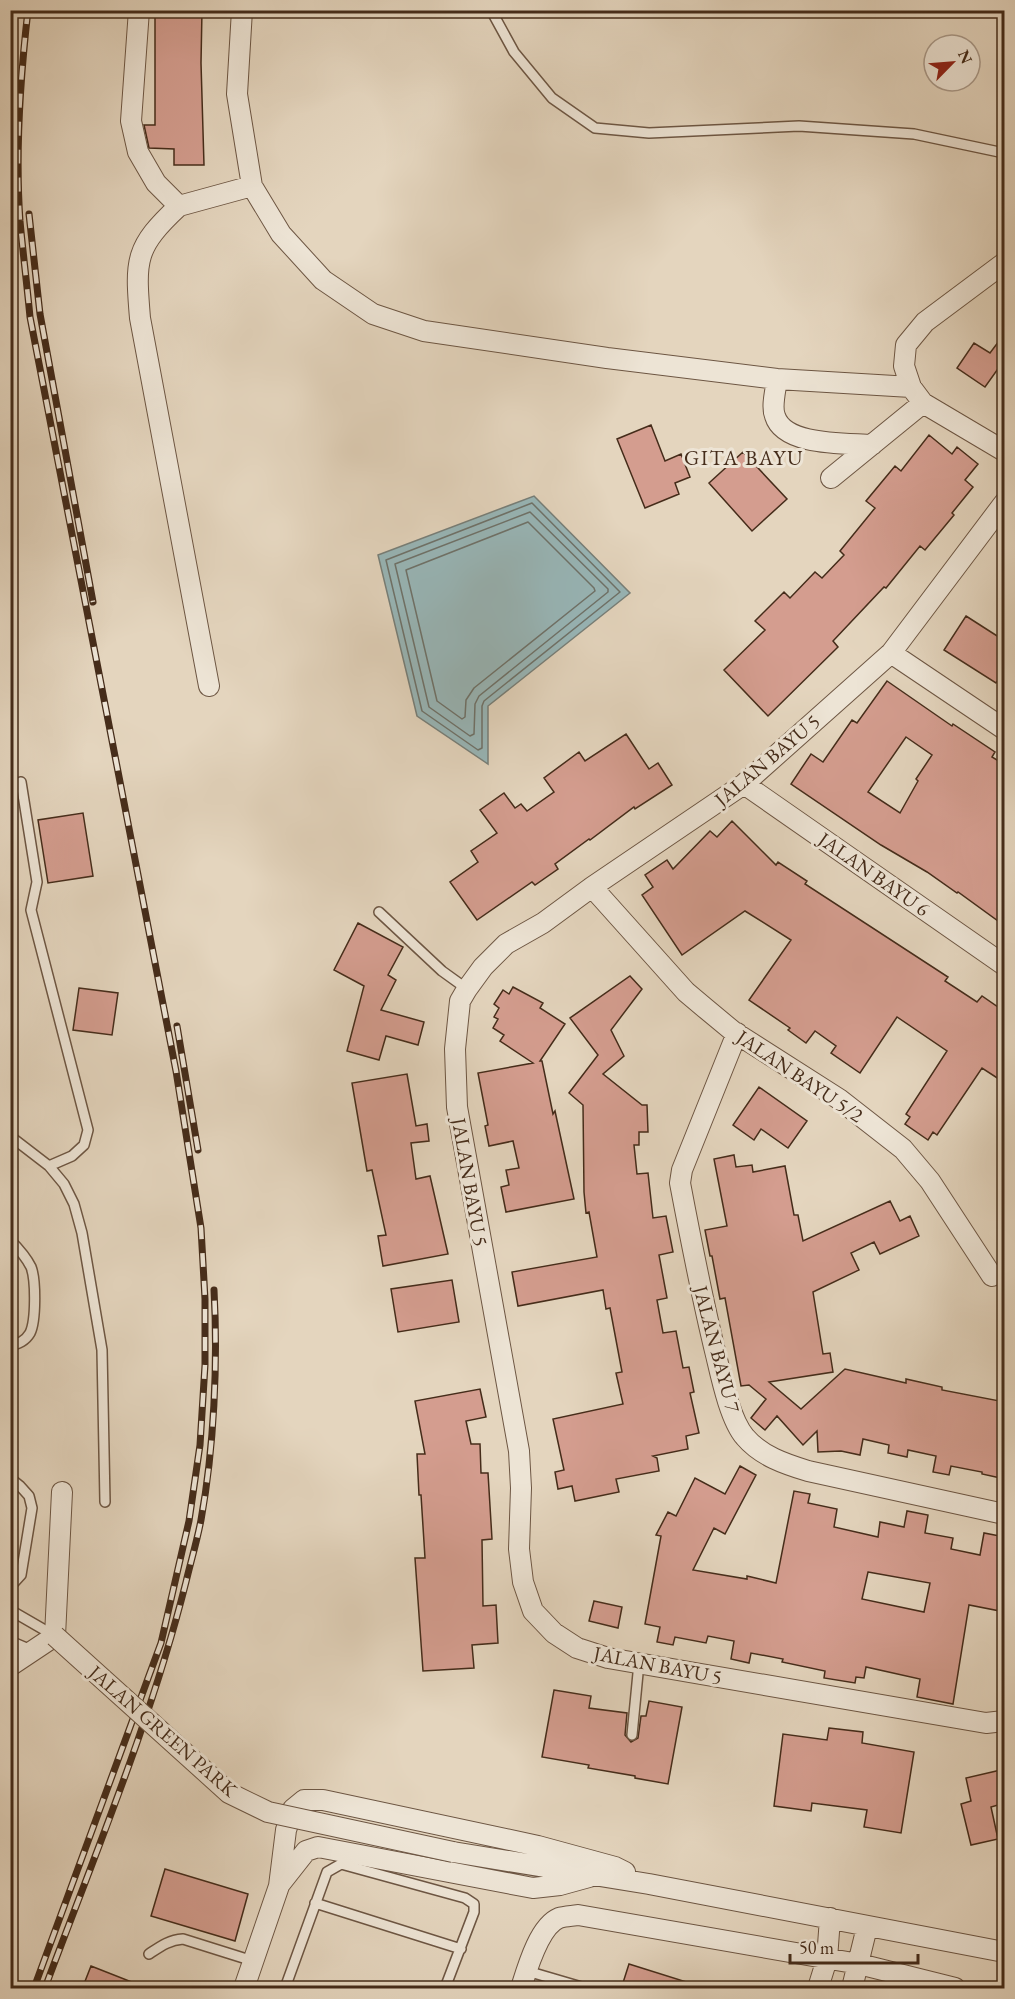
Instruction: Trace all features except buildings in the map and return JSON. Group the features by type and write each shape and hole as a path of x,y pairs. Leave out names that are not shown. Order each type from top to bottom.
{"street":[{"path":"139,10 131,121 138,152 156,183 179,206"},
{"path":"242,10 237,94 252,186 281,234 323,280 373,314 424,331 607,358 917,395 1004,450"},
{"path":"209,686 140,318 136,279 141,250 158,226 179,206 252,186"},
{"path":"917,395 904,366 906,345 925,322 1005,263"},
{"path":"777,379 774,415 781,427 798,438 872,445"},
{"path":"831,478 872,445 917,395"},
{"name":"JALAN BAYU 5","path":"1005,503 891,653 744,784 543,923 506,944 483,967 460,1001 455,1049 457,1107 519,1451 522,1488 519,1549 523,1582 533,1611 554,1633 577,1648 608,1658 986,1724 1005,1721"},
{"path":"891,653 1005,729"},
{"name":"JALAN BAYU 6","path":"744,784 1005,964"},
{"name":"JALAN BAYU 5/2","path":"592,887 686,992 737,1034 838,1099 903,1149 930,1181 992,1276"},
{"name":"JALAN BAYU 7","path":"737,1034 682,1170 680,1183 696,1270 723,1385 743,1436 758,1450 782,1463 808,1471 1005,1514"},
{"path":"10,1666 55,1636 62,1492"},
{"name":"JALAN GREEN PARK","path":"55,1636 229,1793 268,1812 453,1852 649,1884"},
{"path":"244,1989 279,1886 286,1830 293,1809 304,1800 323,1800 538,1846 615,1867 649,1884 1005,1952"},
{"path":"279,1886 306,1851 318,1847 371,1864 533,1888 560,1885 592,1875"},
{"path":"524,1980 546,1927 559,1918 578,1915 859,1964 956,1989"},
{"path":"818,1989 827,1959 830,1918"},
{"path":"852,1989 867,1927"}],"lane":[{"path":"491,10 513,52 552,98 595,128 649,134 799,126 914,134 1005,153"},
{"path":"21,782 37,882 31,910 88,1130 84,1145 72,1156 49,1166"},
{"path":"379,912 442,971 467,989"},
{"path":"10,1136 49,1166 64,1184 74,1204 102,1350 105,1502"},
{"path":"10,1240 23,1254 31,1268 36,1294 30,1334 18,1345 10,1346"},
{"path":"10,1478 29,1496 32,1508 21,1575 10,1587"},
{"path":"10,1610 55,1636"},
{"path":"10,1641 31,1650"},
{"path":"632,1735 639,1663"},
{"path":"285,1989 327,1872 341,1864 371,1864 465,1898 474,1904 474,1912 445,1989"},
{"path":"315,1904 461,1948"},
{"path":"149,1954 172,1940 183,1940 253,1961"},
{"path":"524,1980 585,1989"}],"water":[{"path":"534,496 630,593 488,706 488,764 417,716 378,555"}],"railway":[{"path":"28,10 21,89 18,168 20,221 30,317 176,1071 201,1228 205,1299 205,1365 200,1445 189,1521 161,1643 34,1988"},
{"path":"29,214 40,314 93,602"},
{"path":"177,1026 198,1150"},
{"path":"45,1988 139,1736 172,1634 196,1543 212,1435 215,1376 214,1290"}],"district":[{"name":"GITA BAYU","path":"744,458"}]}
